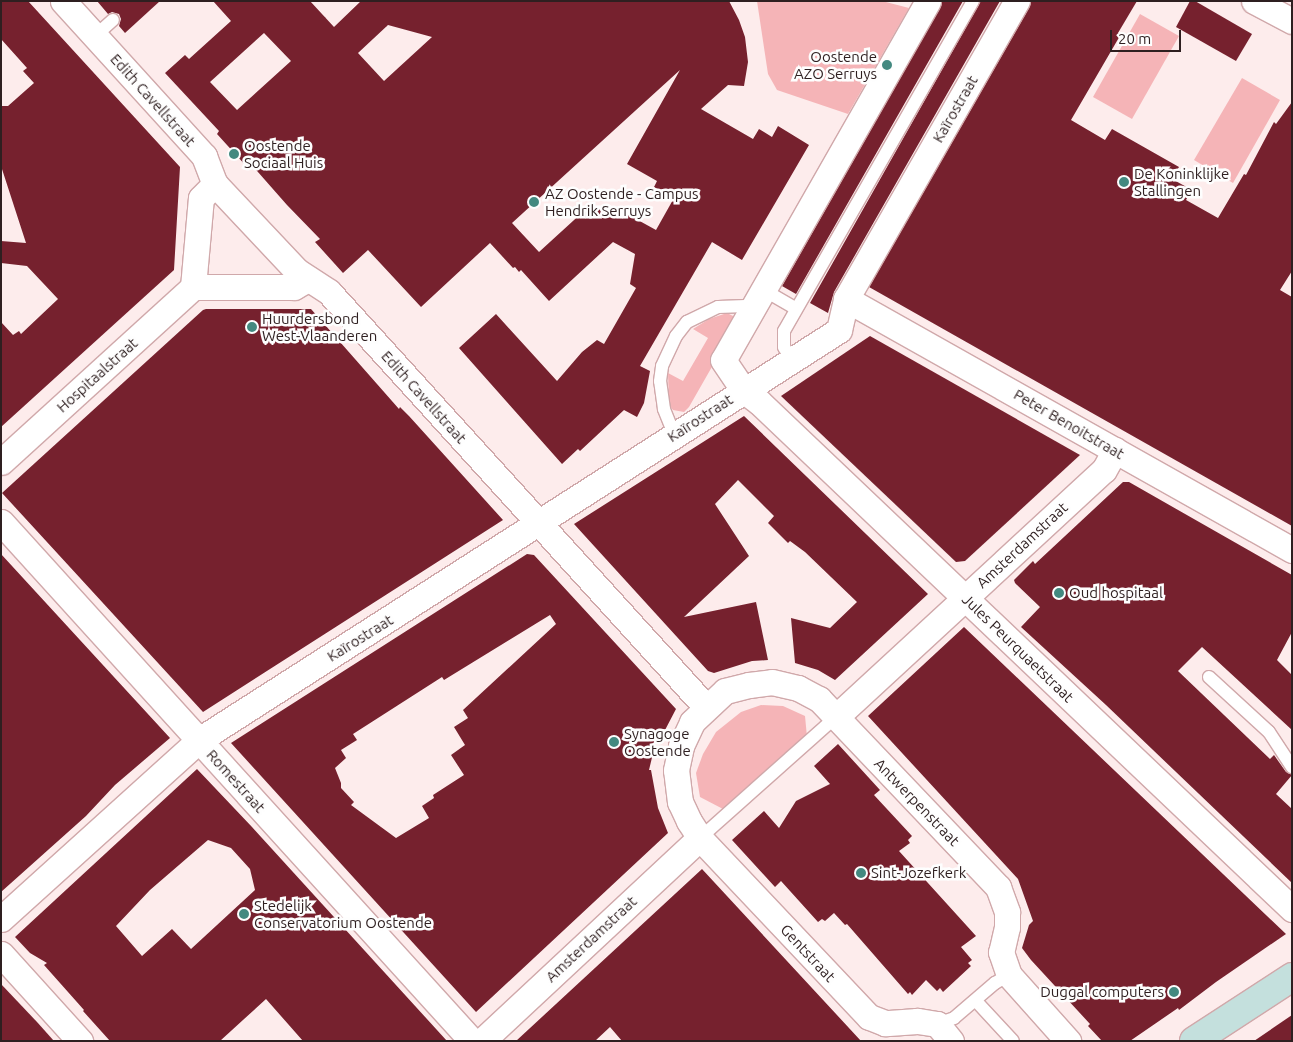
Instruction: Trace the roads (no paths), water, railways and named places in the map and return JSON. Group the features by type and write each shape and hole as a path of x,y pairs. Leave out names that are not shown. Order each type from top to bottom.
{"street":[{"name":"Edith Cavellstraat","path":"64,1 204,156 216,184 290,265 329,292 706,707"},
{"name":"Kaïrostraat","path":"743,390 723,360 757,297 928,1"},
{"name":"Kaïrostraat","path":"1,919 199,740 839,330 846,299 1017,1"},
{"path":"1258,2 1292,21"},
{"path":"216,184 201,198 193,287 294,287 308,279"},
{"name":"Hospitaalstraat","path":"1,462 193,287"},
{"name":"Peter Benoitstraat","path":"846,299 1292,550"},
{"name":"Jules Peurquaetstraat","path":"743,390 759,402 1292,909"},
{"name":"Amsterdamstraat","path":"836,717 1104,470 1114,450"},
{"name":"Romestraat","path":"1,522 472,1041"},
{"name":"Antwerpenstraat","path":"706,707 725,691 772,682 798,688 820,699 998,887 1007,912 1007,927 1001,952 1009,975 1068,1041"},
{"name":"Gentstraat","path":"706,707 692,722 681,746 676,770 680,802 700,838 869,1017 885,1023 917,1020 944,1033"},
{"name":"Amsterdamstraat","path":"482,1041 700,838"},
{"path":"1,954 80,1041"},
{"path":"1194,1041 1292,977"}],"lane":[{"path":"792,360 784,347 784,331 973,1"},
{"path":"95,36 113,20"},
{"path":"674,434 664,409 660,380 662,366 676,336 687,322 718,307 757,297 796,309"},
{"path":"1209,677 1270,732 1292,767"},
{"path":"700,838 836,717"},
{"name":"Gentstraat","path":"944,1033 954,1018 994,983 1009,975"},
{"path":"976,1000 1013,1041"}],"place":[{"name":"Oostende AZO Serruys","path":"887,65"},
{"name":"Oostende Sociaal Huis","path":"234,154"},
{"name":"De Koninklijke Stallingen","path":"1124,182"},
{"name":"AZ Oostende - Campus Hendrik Serruys","path":"534,202"},
{"name":"Huurdersbond West-Vlaanderen","path":"252,327"},
{"name":"Oud hospitaal","path":"1059,593"},
{"name":"Synagoge Oostende","path":"614,742"},
{"name":"Sint-Jozefkerk","path":"861,873"},
{"name":"Stedelijk Conservatorium Oostende","path":"244,914"},
{"name":"Duggal computers","path":"1174,992"}]}
